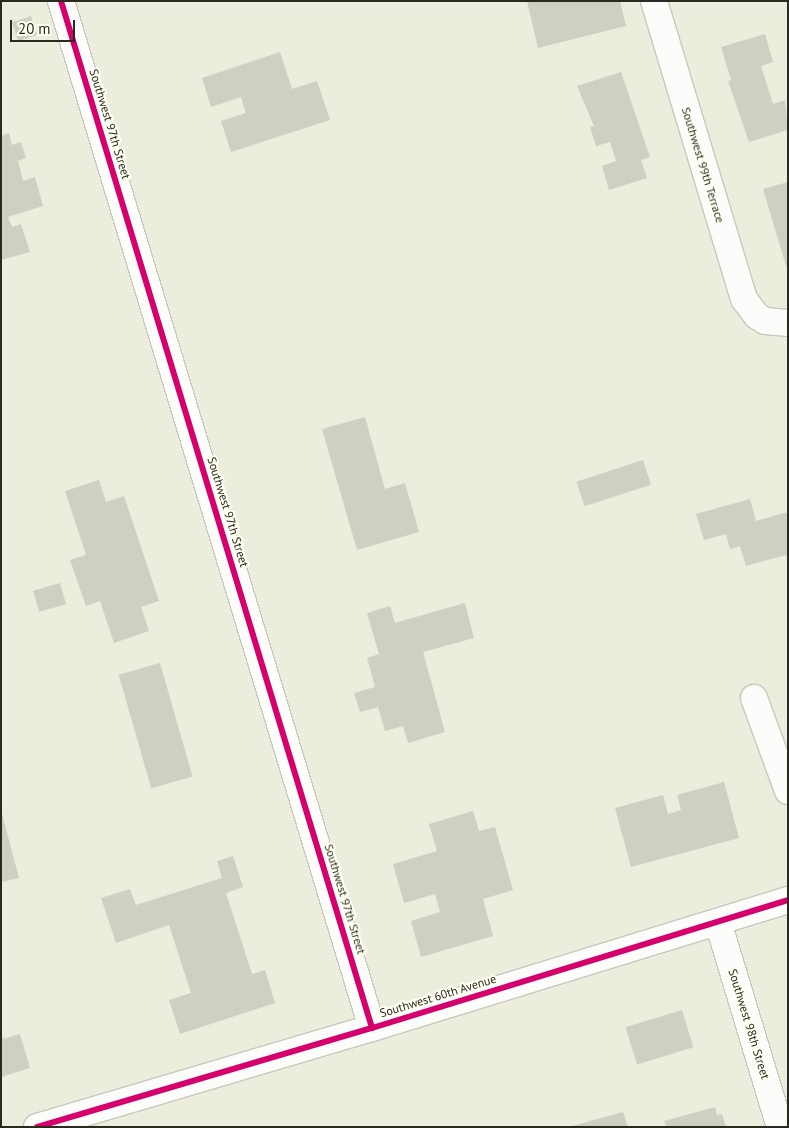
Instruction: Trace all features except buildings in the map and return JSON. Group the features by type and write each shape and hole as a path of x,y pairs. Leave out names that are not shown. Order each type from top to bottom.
{"street":[{"name":"Southwest 97th Street","path":"61,1 372,1028"},
{"name":"Southwest 99th Terrace","path":"654,1 740,288 749,308 776,322"},
{"path":"754,698 788,791"},
{"name":"Southwest 60th Avenue","path":"36,1127 372,1028 788,900"},
{"name":"Southwest 98th Street","path":"718,922 780,1127"}],"cycle path":[{"path":"61,1 372,1028"},
{"path":"37,1127 372,1028 788,900"}]}
